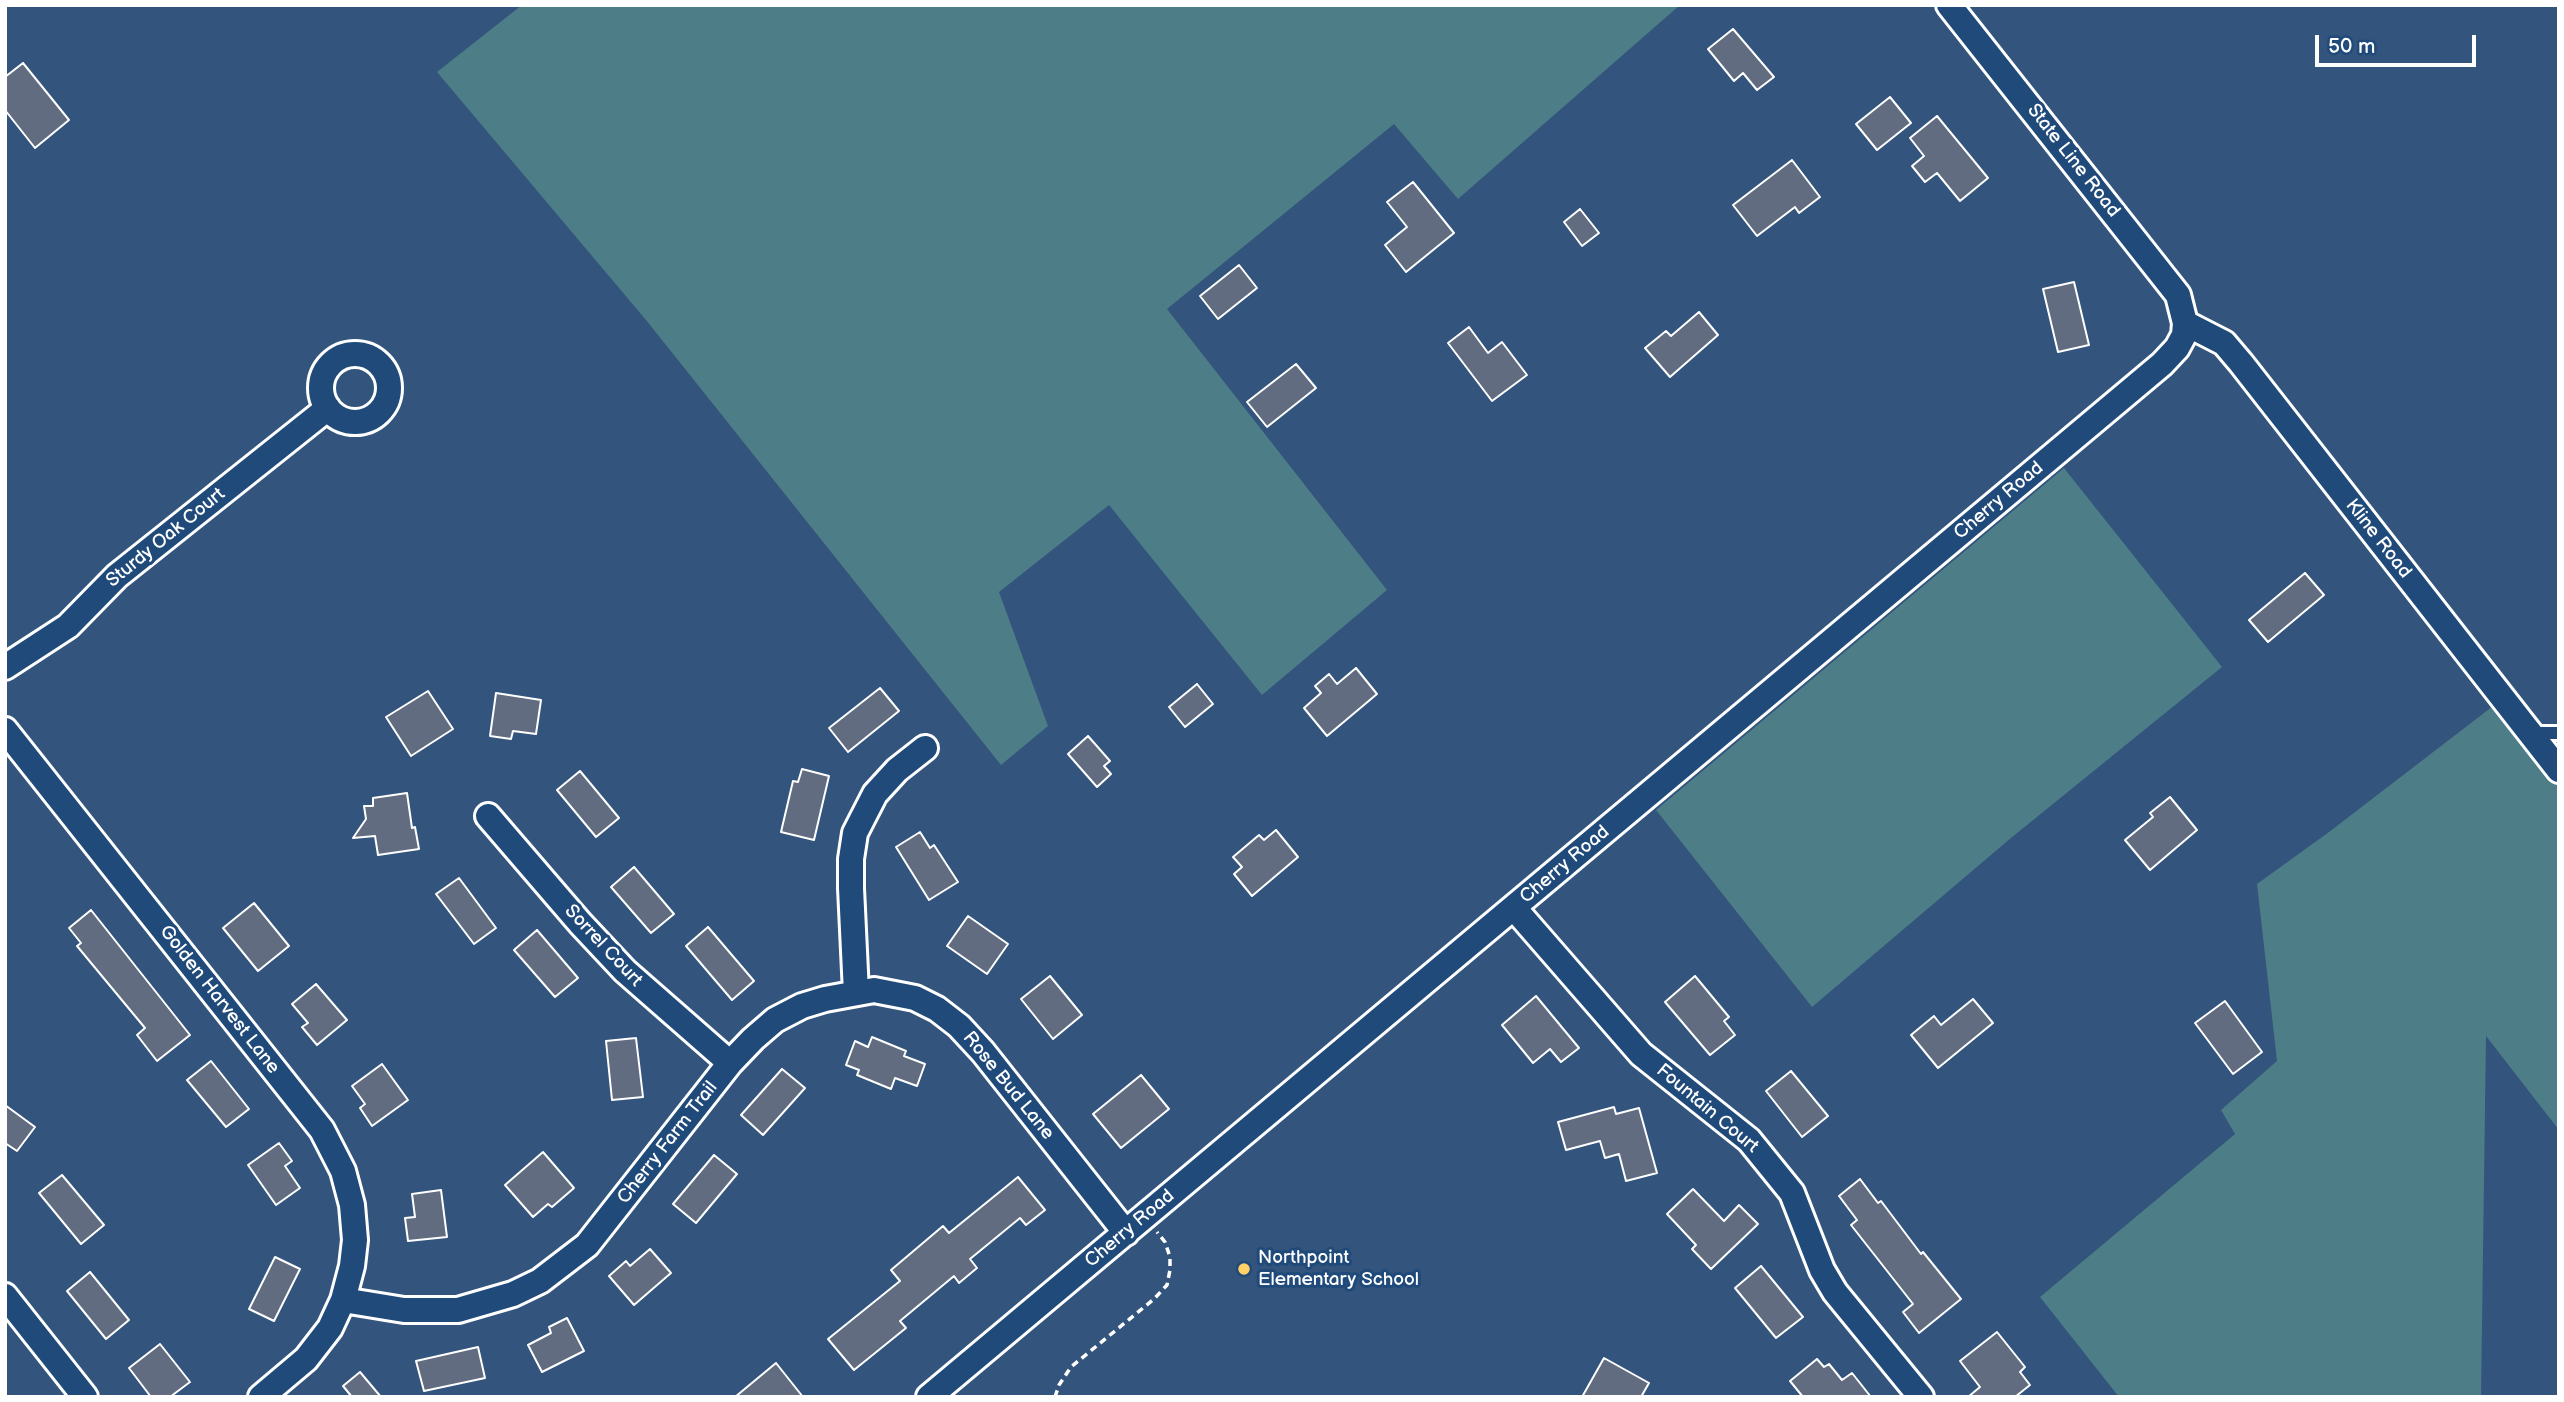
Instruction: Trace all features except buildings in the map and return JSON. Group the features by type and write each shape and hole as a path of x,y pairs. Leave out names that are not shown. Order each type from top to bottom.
{"street":[{"name":"State Line Road","path":"1950,5 2178,295 2185,323"},
{"name":"Kline Road","path":"2185,323 2224,344 2241,362 2559,770"},
{"name":"Cherry Road","path":"929,1397 2162,364 2177,348 2184,335 2185,323"},
{"name":"Sturdy Oak Court","path":"5,667 68,626 117,576 328,408"},
{"name":"Golden Harvest Lane","path":"5,730 322,1130 334,1150 346,1182 355,1226 352,1266 343,1300"},
{"path":"856,993 851,888 855,833 875,794 897,770 925,748"},
{"name":"Sorrel Court","path":"488,816 625,971 730,1063"},
{"name":"Fountain Court","path":"1514,908 1641,1054 1749,1140 1792,1193 1822,1270 1835,1292 1921,1397"},
{"name":"Rose Bud Lane","path":"856,993 874,990 915,998 937,1009 959,1026 983,1052 1126,1233"},
{"name":"Cherry Farm Trail","path":"343,1300 404,1310 458,1310 513,1294 540,1281 587,1245 730,1063 775,1020 802,1006 856,993"},
{"path":"5,1296 85,1397"},
{"path":"261,1397 306,1359 330,1328 343,1300"}],"lane":[{"path":"2530,733 2559,733"}],"path":[{"path":"1055,1397 1059,1385 1071,1367 1154,1299 1167,1284 1170,1257 1164,1242 1145,1217"}],"green space":[{"path":"522,5 1680,5 1458,199 1394,124 1167,309 1387,590 1262,695 1109,505 999,592 1048,726 1001,765 646,320 437,72"},
{"path":"2064,468 2222,667 2011,838 1812,1007 1656,810"},
{"path":"2497,703 2559,781 2559,1130 2486,1036 2481,1397 2119,1397 2040,1297 2235,1134 2221,1110 2277,1061 2257,884"}],"place":[{"name":"Northpoint Elementary School","path":"1244,1269"}]}
